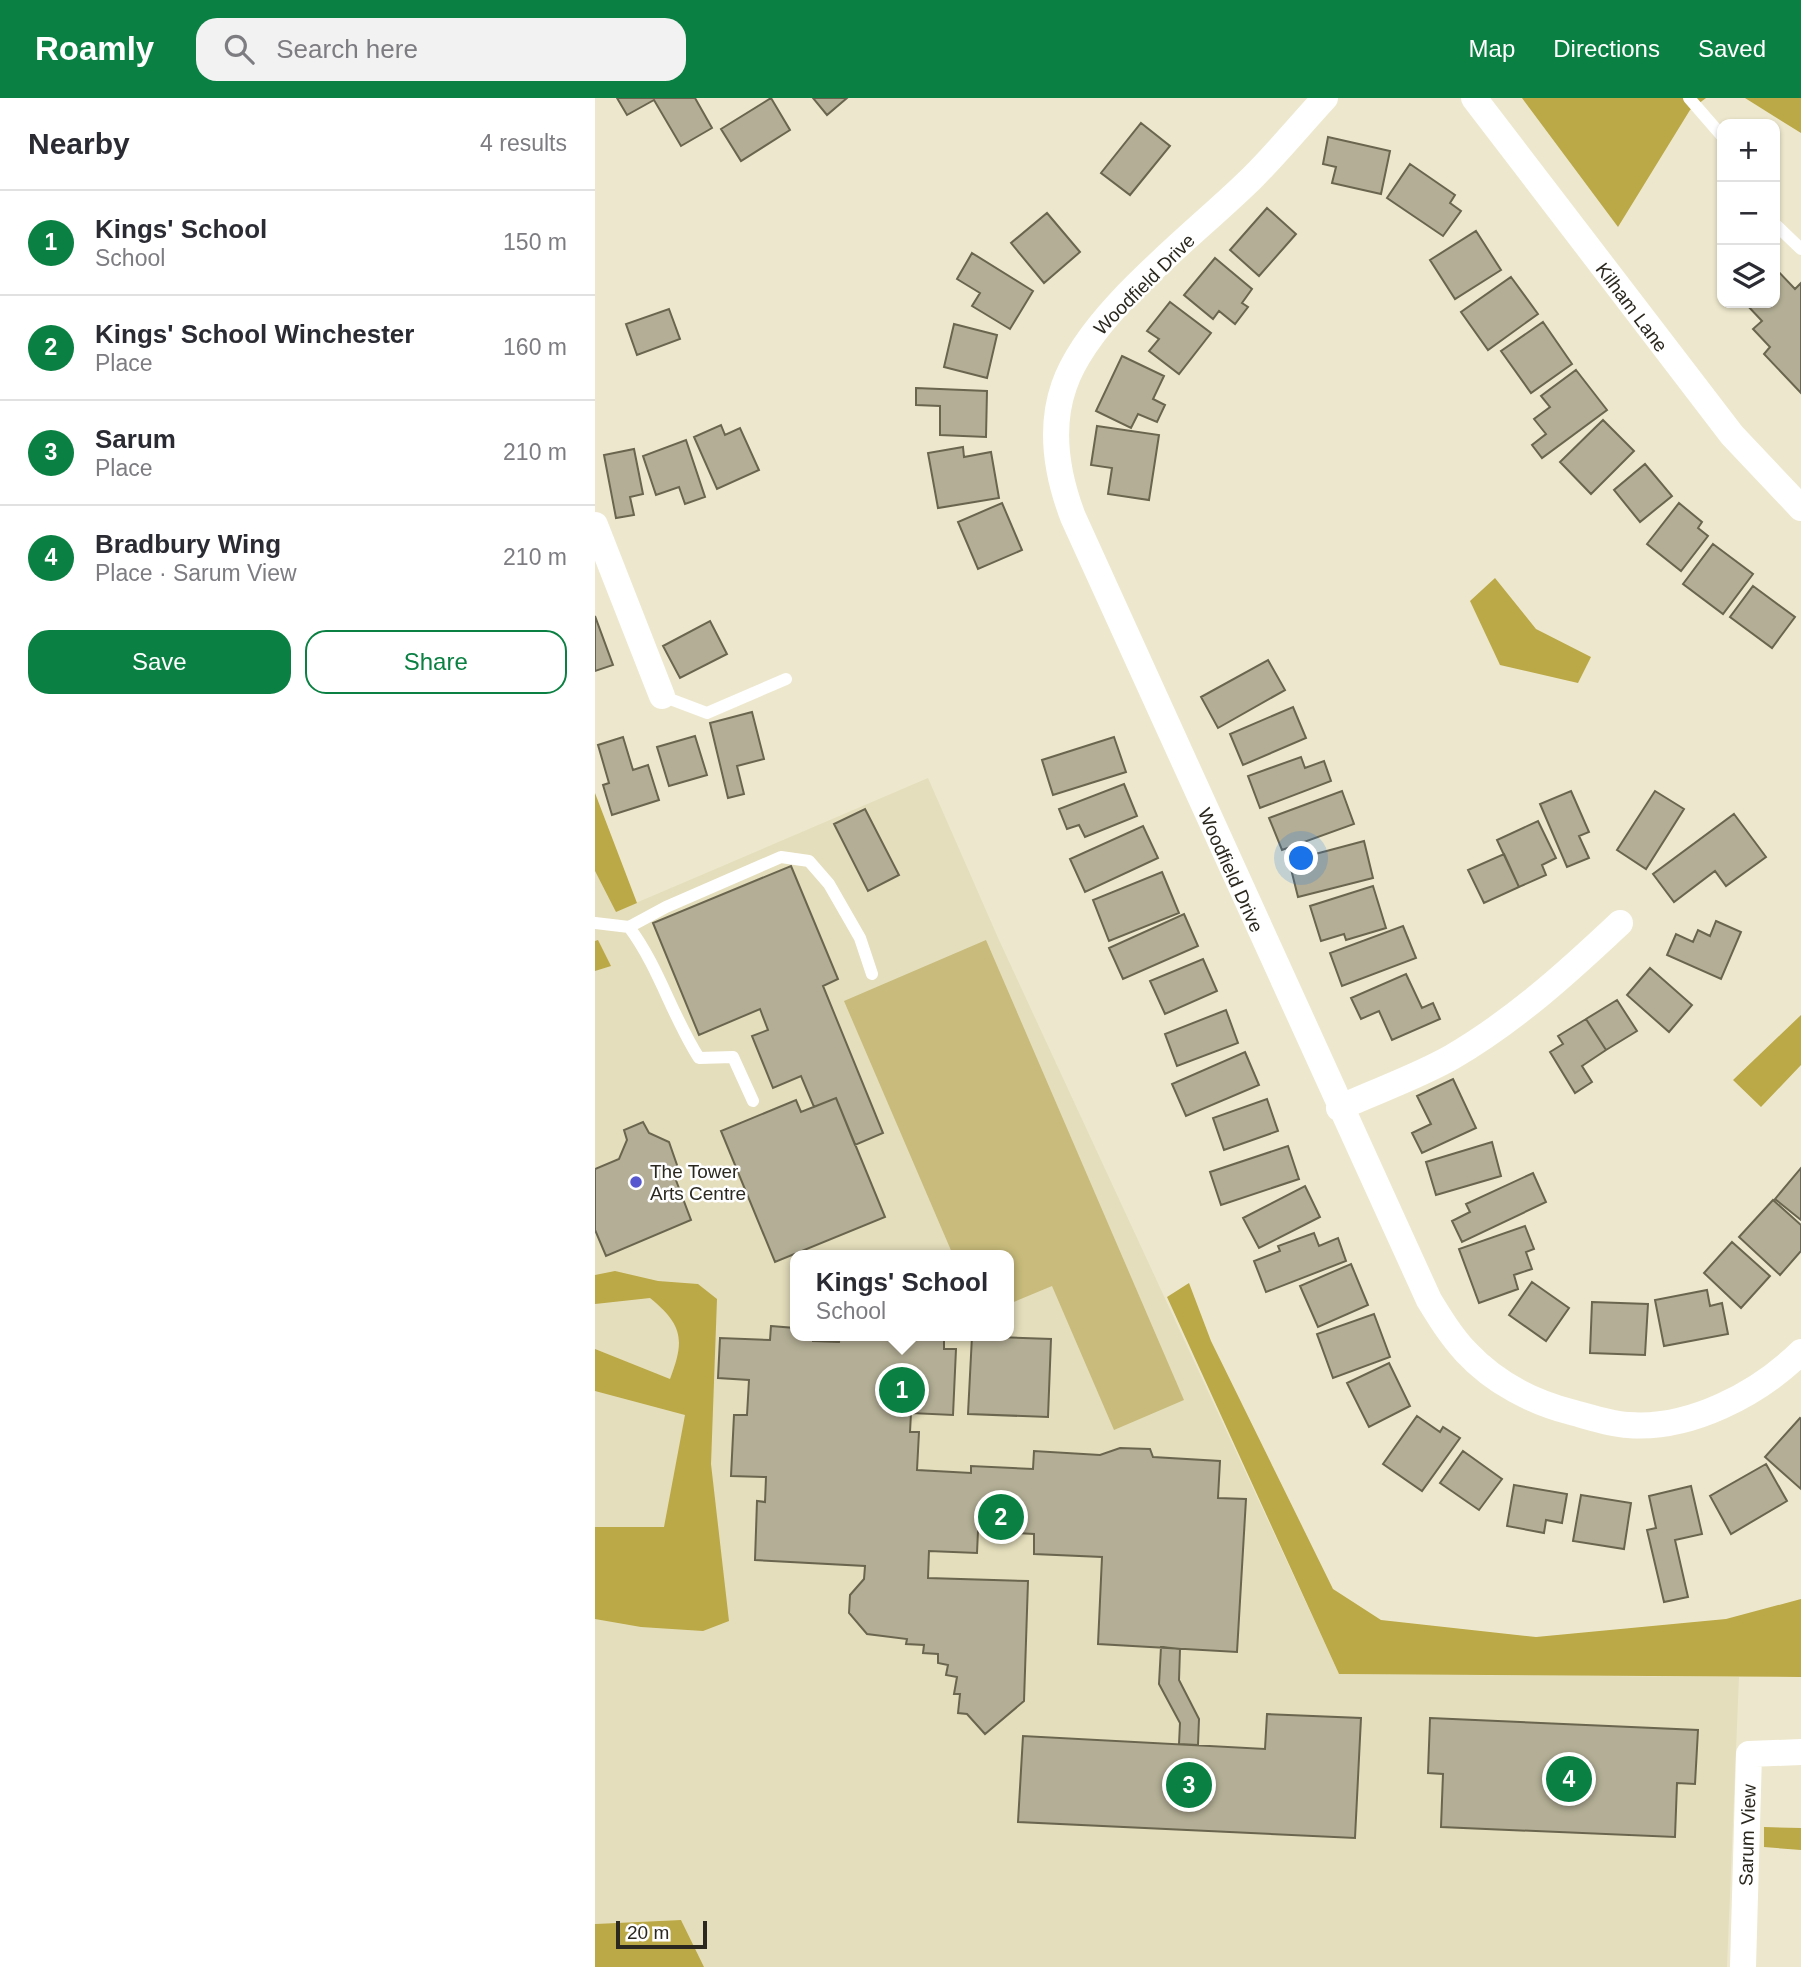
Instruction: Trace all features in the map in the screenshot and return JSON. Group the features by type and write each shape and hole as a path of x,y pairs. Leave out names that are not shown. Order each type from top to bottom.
{"street":[{"name":"Woodfield Drive","path":"1325,98 1255,176 1119,303 1095,330 1064,385 1058,415 1060,474 1073,517 1339,1108 1440,1319 1467,1354 1514,1391 1551,1407 1629,1425 1666,1423 1699,1414 1747,1393 1801,1352"},
{"name":"Kilham Lane","path":"1474,98 1732,435 1801,508"},
{"path":"595,526 662,696"},
{"path":"1339,1108 1450,1058 1487,1034 1547,992 1620,923"},
{"name":"Sarum View","path":"1742,1967 1749,1754 1801,1752"}],"lane":[{"path":"1689,98 1717,130"},
{"path":"1780,229 1801,250"},
{"path":"662,696 707,713 786,679"},
{"path":"595,923 629,927 666,907 781,857 809,861 829,884 860,938 872,974"},
{"path":"629,927 647,952 684,1034 699,1058 733,1056 753,1101"}],"shaded area":[{"path":"1522,98 1706,98 1690,110 1618,227"},
{"path":"1745,98 1801,98 1801,133"},
{"path":"1495,578 1536,629 1591,657 1578,683 1500,665 1470,601"},
{"path":"928,778 999,940 1339,1674 1739,1677 1727,1967 704,1967 681,1920 595,1924 595,871 617,911"},
{"path":"595,793 637,903 616,912 595,871"},
{"path":"598,940 611,966 595,971 595,941"},
{"path":"986,940 1184,1400 1114,1430 1052,1286 1014,1302 1014,1250 951,1250 844,1001"},
{"path":"1801,1015 1801,1065 1761,1107 1733,1080"},
{"path":"615,1271 658,1281 698,1284 717,1299 711,1464 729,1621 703,1631 641,1627 595,1619 595,1527 664,1527 685,1415 595,1391 595,1349 670,1379 678,1354 679,1343 675,1325 650,1298 595,1304 595,1275"},
{"path":"1189,1283 1211,1341 1333,1589 1381,1620 1536,1637 1726,1619 1801,1599 1801,1677 1339,1674 1167,1297"},
{"path":"1764,1827 1801,1828 1801,1850 1764,1847"},
{"path":"681,1920 704,1967 595,1967 595,1924"}],"building":[{"path":"617,98 695,98 712,128 681,146 654,100 627,115"},
{"path":"771,98 790,130 741,161 721,129"},
{"path":"813,98 847,98 827,115"},
{"path":"1141,123 1170,146 1130,195 1101,173"},
{"path":"1328,137 1390,151 1381,194 1332,183 1336,167 1323,164"},
{"path":"1410,164 1455,195 1450,203 1461,211 1443,236 1387,198"},
{"path":"1267,208 1296,234 1259,276 1230,250"},
{"path":"1047,213 1080,252 1044,283 1011,243"},
{"path":"1476,231 1501,270 1455,299 1430,260"},
{"path":"972,253 1033,291 1010,329 972,306 980,293 957,279"},
{"path":"1215,258 1252,289 1242,303 1248,307 1235,324 1219,311 1213,319 1184,295"},
{"path":"1780,273 1795,289 1801,283 1801,393 1764,354 1770,347 1753,329 1762,321 1750,308 1780,308"},
{"path":"1511,277 1538,314 1488,350 1461,312"},
{"path":"1170,302 1211,333 1179,374 1149,351 1159,339 1147,331"},
{"path":"669,309 680,339 637,355 626,324"},
{"path":"1543,322 1572,364 1531,393 1501,351"},
{"path":"954,324 997,335 987,378 944,367"},
{"path":"1122,356 1164,376 1153,399 1165,405 1157,422 1138,414 1131,428 1096,411"},
{"path":"1576,370 1607,410 1542,458 1532,445 1546,434 1534,419 1550,407 1541,396"},
{"path":"916,388 987,391 986,437 940,435 940,406 916,405"},
{"path":"1603,420 1634,451 1591,494 1560,462"},
{"path":"721,425 725,435 740,428 759,470 717,489 694,437"},
{"path":"1097,426 1159,435 1149,500 1108,494 1112,468 1091,465"},
{"path":"686,440 705,497 685,504 679,487 656,495 643,456"},
{"path":"963,447 964,457 991,452 999,498 938,508 928,453"},
{"path":"634,449 643,494 630,497 634,515 616,518 604,455"},
{"path":"1645,464 1672,496 1640,522 1614,490"},
{"path":"1002,503 1022,550 978,569 958,522"},
{"path":"1679,503 1702,522 1698,528 1708,536 1681,571 1647,544"},
{"path":"1713,544 1753,574 1723,614 1683,584"},
{"path":"1753,586 1795,617 1772,648 1730,617"},
{"path":"595,616 613,665 595,671"},
{"path":"710,621 727,654 680,678 663,646"},
{"path":"1268,660 1285,690 1218,728 1201,697"},
{"path":"1293,707 1306,738 1243,765 1230,734"},
{"path":"752,712 764,759 737,766 744,794 728,798 710,723"},
{"path":"695,736 707,775 669,786 657,747"},
{"path":"623,737 633,770 648,765 659,800 612,815 603,785 609,783 598,745"},
{"path":"1114,737 1126,772 1053,795 1042,760"},
{"path":"1301,757 1305,768 1324,761 1331,781 1260,808 1248,776"},
{"path":"1124,784 1137,816 1085,837 1079,825 1067,829 1059,809"},
{"path":"1342,791 1354,824 1282,850 1269,818"},
{"path":"1571,791 1589,832 1579,836 1589,858 1567,867 1540,804"},
{"path":"1655,791 1684,809 1646,869 1617,850"},
{"path":"865,809 899,875 868,891 834,824"},
{"path":"1734,814 1766,857 1726,886 1715,871 1674,902 1653,874"},
{"path":"1538,821 1556,858 1542,865 1546,875 1519,887 1497,840"},
{"path":"1143,826 1158,858 1085,892 1070,859"},
{"path":"1364,841 1373,878 1298,897 1289,861"},
{"path":"1504,854 1519,887 1484,903 1468,870"},
{"path":"791,866 838,979 823,986 883,1133 855,1145 836,1098 814,1107 801,1076 773,1088 752,1036 768,1030 760,1009 699,1035 653,923"},
{"path":"1162,872 1179,913 1109,941 1093,900"},
{"path":"1373,886 1386,928 1346,940 1344,934 1321,941 1310,906"},
{"path":"1184,914 1198,946 1123,979 1109,948"},
{"path":"1716,921 1741,932 1721,979 1667,955 1676,934 1693,942 1698,930 1710,936"},
{"path":"1403,926 1416,958 1342,986 1330,953"},
{"path":"1203,959 1217,991 1165,1014 1150,981"},
{"path":"1650,968 1692,1005 1669,1032 1627,995"},
{"path":"1406,974 1422,1008 1433,1003 1440,1019 1392,1040 1379,1011 1361,1019 1351,998"},
{"path":"1617,1000 1637,1031 1606,1050 1586,1019"},
{"path":"1226,1010 1238,1043 1177,1066 1165,1034"},
{"path":"1586,1019 1606,1050 1582,1066 1592,1082 1575,1093 1550,1052 1563,1044 1558,1036"},
{"path":"1245,1052 1259,1085 1186,1116 1172,1084"},
{"path":"1453,1079 1476,1128 1422,1153 1412,1133 1431,1124 1417,1096"},
{"path":"836,1098 885,1217 804,1250 790,1250 790,1256 775,1262 721,1131 796,1100 801,1112"},
{"path":"1267,1099 1278,1131 1224,1150 1213,1118"},
{"path":"643,1122 649,1133 669,1142 677,1165 674,1175 691,1220 606,1256 595,1230 595,1169 619,1159 627,1140 624,1130"},
{"path":"1492,1142 1501,1176 1436,1195 1426,1162"},
{"path":"1288,1146 1299,1179 1221,1205 1210,1172"},
{"path":"1801,1168 1801,1220 1775,1199"},
{"path":"1533,1173 1546,1202 1462,1242 1452,1221 1470,1212 1466,1204"},
{"path":"1305,1186 1320,1217 1259,1248 1243,1218"},
{"path":"1773,1200 1801,1225 1801,1251 1780,1275 1739,1237"},
{"path":"1525,1226 1534,1249 1526,1252 1532,1269 1514,1275 1518,1289 1479,1303 1459,1249"},
{"path":"1314,1233 1319,1246 1338,1238 1346,1261 1266,1292 1254,1261 1280,1251 1278,1246"},
{"path":"1732,1242 1770,1276 1741,1308 1704,1273"},
{"path":"1351,1264 1368,1305 1318,1327 1300,1286"},
{"path":"1532,1282 1569,1308 1546,1341 1509,1315"},
{"path":"1707,1290 1710,1306 1722,1303 1728,1334 1664,1346 1655,1300"},
{"path":"1592,1302 1648,1304 1645,1355 1590,1353"},
{"path":"1374,1314 1390,1357 1333,1378 1317,1334"},
{"path":"771,1326 790,1328 790,1341 944,1341 944,1349 956,1349 953,1415 911,1413 910,1432 919,1432 917,1470 971,1473 971,1466 1033,1469 1034,1451 1100,1455 1120,1448 1150,1449 1153,1457 1220,1461 1218,1498 1246,1499 1237,1652 1098,1644 1102,1557 1034,1554 1034,1534 978,1531 977,1553 929,1551 928,1578 1028,1581 1024,1701 985,1734 967,1714 958,1713 960,1694 954,1694 957,1677 946,1675 948,1665 938,1663 938,1654 923,1653 924,1645 906,1644 907,1639 867,1634 849,1613 850,1595 864,1579 865,1566 755,1560 757,1501 765,1502 766,1477 731,1476 734,1415 747,1415 749,1380 718,1378 720,1338 770,1340"},
{"path":"1014,1338 1051,1339 1048,1417 968,1414 972,1341 1014,1341"},
{"path":"1389,1363 1410,1406 1369,1427 1347,1383"},
{"path":"1417,1416 1440,1432 1443,1427 1460,1438 1422,1491 1383,1464"},
{"path":"1801,1419 1801,1489 1765,1457"},
{"path":"1463,1451 1502,1479 1479,1510 1440,1483"},
{"path":"1766,1464 1787,1501 1731,1534 1710,1496"},
{"path":"1514,1485 1567,1494 1562,1523 1546,1520 1544,1533 1507,1526"},
{"path":"1691,1486 1702,1534 1675,1540 1688,1597 1664,1602 1647,1530 1656,1528 1649,1496"},
{"path":"1581,1495 1631,1503 1624,1549 1573,1541"},
{"path":"1161,1647 1180,1649 1179,1680 1199,1719 1198,1745 1179,1744 1180,1723 1159,1684"},
{"path":"1267,1714 1361,1718 1355,1838 1018,1822 1023,1736 1265,1749"},
{"path":"1430,1718 1698,1730 1695,1784 1677,1783 1675,1837 1441,1827 1443,1774 1428,1773"}],"place":[{"name":"The Tower Arts Centre","path":"636,1182"},
{"name":"Kings' School","path":"902,1390"},
{"name":"Kings' School Winchester","path":"1001,1517"},
{"name":"Bradbury Wing","path":"1569,1779"},
{"name":"Sarum","path":"1189,1785"}]}
